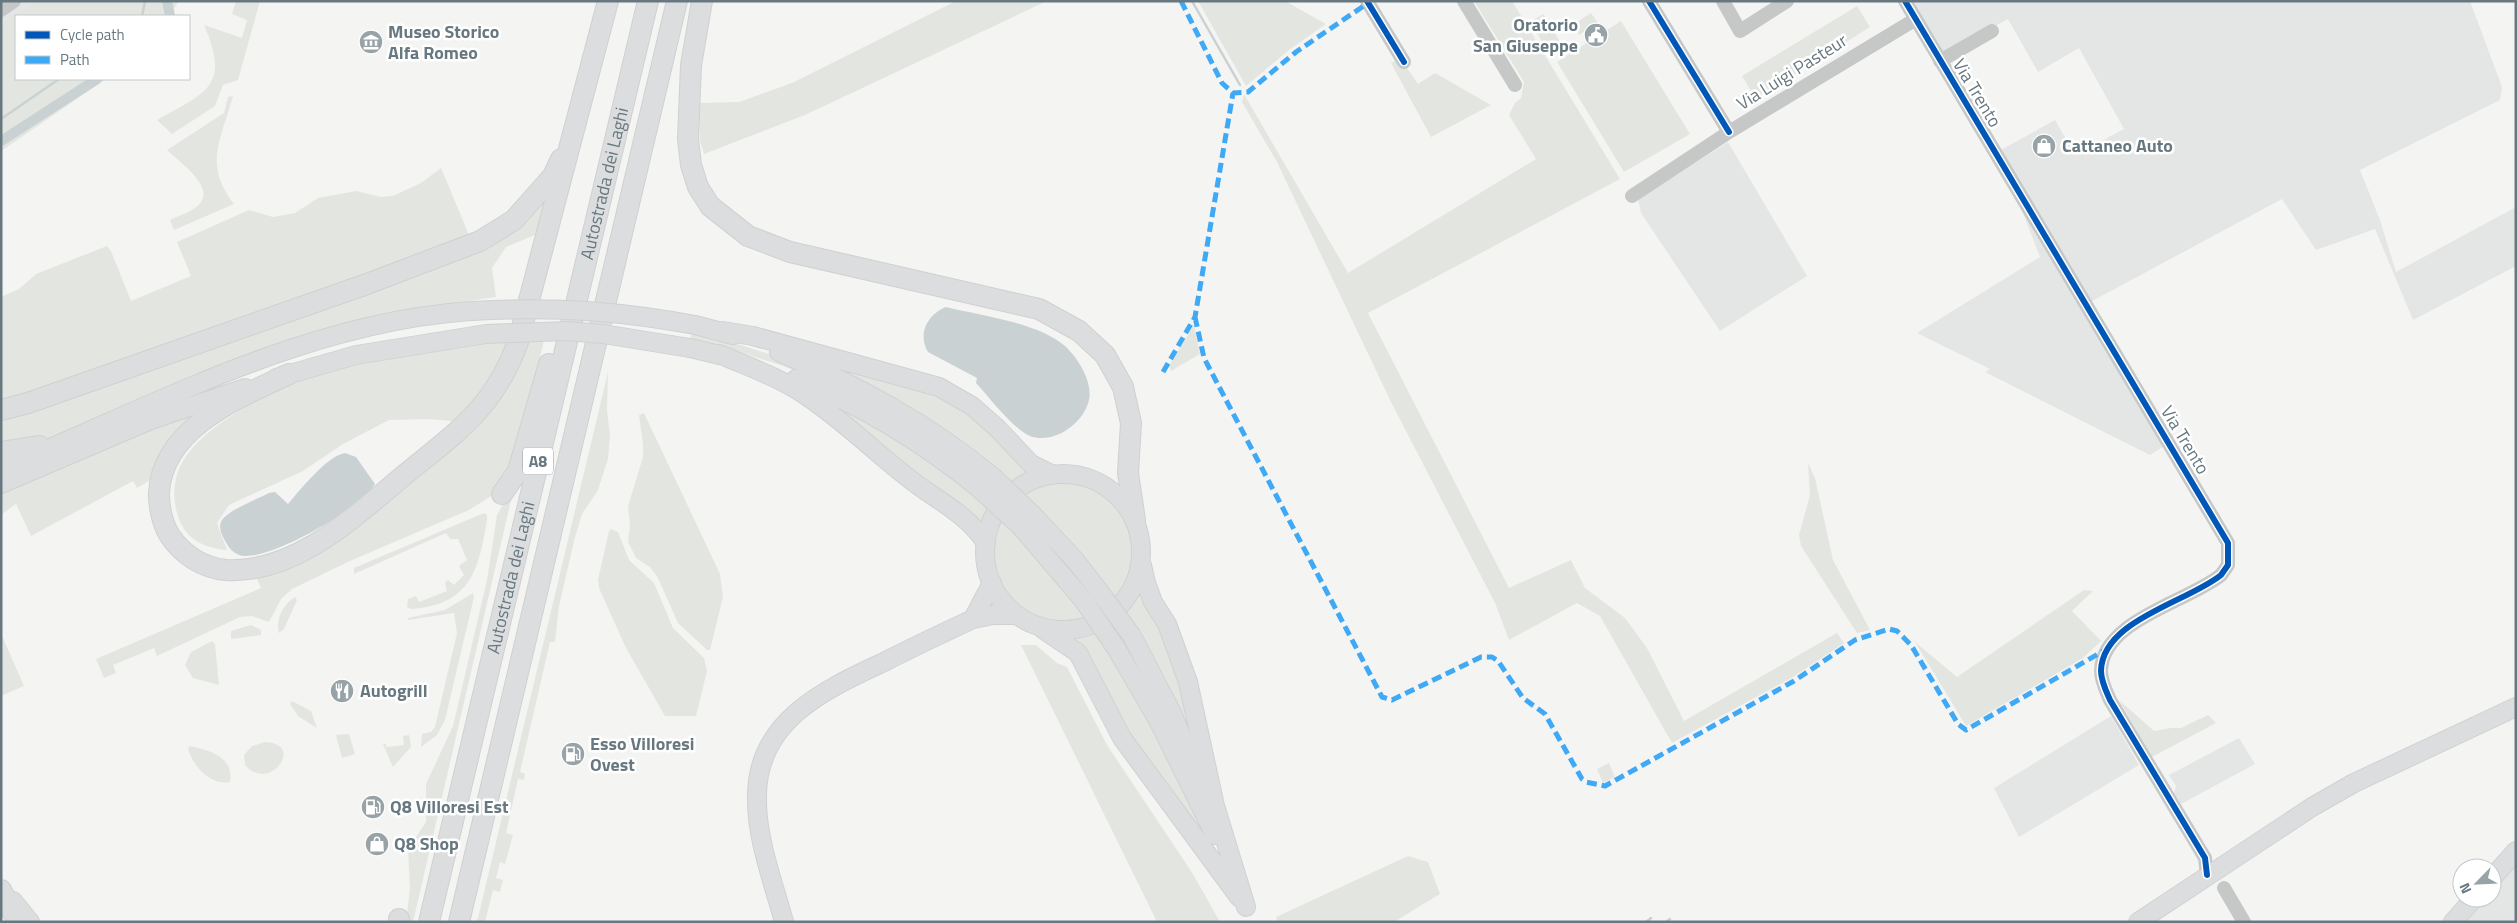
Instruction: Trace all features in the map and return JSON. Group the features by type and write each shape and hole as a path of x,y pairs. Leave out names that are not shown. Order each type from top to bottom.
{"highway":[{"path":"289,374 241,396 198,426 175,451 162,474 160,509 169,534 187,555 208,566 224,570 256,568 290,556 329,535 451,438 487,401 507,370 518,342 608,1"},
{"name":"Autostrada dei Laghi","path":"429,922 580,280 648,1"},
{"name":"Autostrada dei Laghi","path":"459,922 677,1"},
{"path":"702,1 691,65 688,139 691,165 698,187 710,206 748,236 790,252 1039,309 1079,331 1106,355 1123,387 1131,423 1128,472 1135,520"},
{"path":"1,410 37,400 367,284 480,241 500,231 519,215 553,176 563,155 583,93"},
{"path":"502,494 518,471 539,392 580,280"},
{"path":"1,889 18,922"}],"main road":[{"path":"3,480 72,438 216,377 341,334 404,319 436,314 491,310 571,308 609,311 753,336 939,387 972,406 998,429 1031,464 1051,474"},
{"path":"3,480 151,420 356,354 486,334 542,331 594,333 719,354 768,368 814,387 866,413 934,453 981,490 1027,522"},
{"path":"723,331 823,371 886,402 945,439 994,477 1027,522 1092,596 1132,636 1154,676 1191,757 1218,842"},
{"path":"719,354 780,380 808,396 853,430 909,478 964,516 986,543"},
{"path":"1,451 72,438"},
{"path":"1051,474 1072,474 1091,479 1109,488 1124,502 1135,520 1141,540 1141,560 1146,584 1153,602 1166,624 1188,682 1215,806 1249,914 1122,738 1078,653 1062,640 1017,615 1002,601 992,583 986,564 986,543 990,524 1000,506 1014,491 1032,480 1051,474"},
{"path":"1035,625 1055,630 1076,629 1101,620 1113,613 1127,598 1136,580 1141,560"},
{"path":"973,619 992,583"},
{"path":"1092,596 1116,648 1158,720 1218,842 1249,914"},
{"path":"784,922 760,833 756,795 762,764 771,742 801,707 830,687 973,619 993,615 1017,615"},
{"path":"2138,922 2211,866 2354,784 2516,707"},
{"path":"2502,867 2516,851"},
{"path":"1,889 30,922"},
{"path":"2453,922 2465,908"}],"street":[{"path":"1,10 14,1"},
{"path":"1464,1 1515,85"},
{"path":"1650,1 1729,132"},
{"path":"1723,1 1740,30 1787,1"},
{"name":"Via Trento","path":"1905,1 2228,543 2228,565 2221,575 2149,615 2117,636 2102,660 2101,673 2110,700 2211,866"},
{"path":"1368,2 1404,62"},
{"name":"Via Luigi Pasteur","path":"1632,196 1729,132 1916,19"},
{"path":"1940,61 1992,31"},
{"path":"2224,888 2244,922"}],"shaded area":[{"path":"1,1 34,1 1,23"},
{"path":"34,1 179,1 170,15 15,15 15,80 105,80 1,151 1,23"},
{"path":"236,1 260,1 238,80 223,85 215,106 172,134 157,120 201,94 209,85 214,75 215,62 212,46 204,25 242,38 247,20 232,14"},
{"path":"956,1 1047,1 805,115 704,154 700,141 699,103 739,102 792,83"},
{"path":"1198,1 1285,1 1326,24 1289,50 1246,86"},
{"path":"1474,1 1512,1 1620,179 1368,313 1509,588 1571,560 1585,588 1625,618 1647,648 1684,721 1837,633 1844,643 1793,677 1672,743 1600,616 1577,603 1509,640 1495,603 1391,402 1277,162 1242,102 1244,94 1348,273 1536,159 1509,115 1515,103 1521,98 1524,82"},
{"path":"1909,1 2470,1 2502,87 2500,100 2360,170 2380,220 2396,272 2516,207 2516,266 2413,320 2375,229 2316,250 2282,199 2081,307 2164,446 2150,455 1985,372 1990,369 1917,333 2040,257 1999,151 2055,120 2075,155 2124,129 2079,48 2038,72 2008,19 1941,55"},
{"path":"1857,6 1870,27 1756,99 1742,76"},
{"path":"1591,13 1598,23 1579,35 1573,25"},
{"path":"1543,14 1561,43 1548,51 1530,22"},
{"path":"1621,21 1690,134 1624,172 1557,62"},
{"path":"1400,58 1418,84 1435,73 1491,105 1431,137 1391,63"},
{"path":"233,96 220,139 217,164 219,176 234,204 174,230 170,220 195,208 202,201 203,193 196,177 167,150 224,113 228,97"},
{"path":"1728,142 1807,276 1720,331 1641,213 1638,199"},
{"path":"441,168 469,235 423,254 48,389 1,400 1,297 19,289 36,274 107,246 111,251 131,301 191,276 177,242 249,210 273,217 295,213 318,198 356,191 381,197 393,196 421,183"},
{"path":"551,180 535,235 506,247 492,268 496,297 400,311 304,338 53,438 1,445 1,414 482,245"},
{"path":"946,307 1024,325 1040,331 1065,346 1075,357 1087,378 1089,386 1089,400 1081,417 1067,430 1058,435 1039,438 1023,432 976,383 977,378 928,352 924,338 926,325 934,314"},
{"path":"1194,325 1200,354 1171,371 1169,366"},
{"path":"692,333 713,336 778,357 854,390 989,480 982,484 817,380 746,354 690,340"},
{"path":"544,340 516,464 493,495 469,510 350,561 292,589 281,599 269,622 252,616 240,617 157,656 154,648 113,665 116,673 104,678 96,659 261,588 254,572 454,442 525,341"},
{"path":"513,341 507,358 461,422 429,419 389,420 343,444 303,471 229,505 217,523 227,550 202,544 190,536 180,522 174,495 176,478 182,463 191,450 215,427 275,388 288,382 339,367 388,356 463,345"},
{"path":"819,362 941,396 972,414 1035,474 1014,485 1000,471"},
{"path":"608,372 607,411 610,435 608,459 598,490 582,514 575,537 559,606 555,642 550,642 520,772 525,774 524,780 518,779 506,833 513,835 505,864 500,862 496,878 503,880 500,892 493,890 485,922 477,922"},
{"path":"812,389 929,456 991,510 983,528"},
{"path":"224,399 157,476 137,488 133,481 31,536 16,504 1,515 1,494 12,485"},
{"path":"644,413 720,574 723,597 710,650 707,650 678,623 658,578 650,567 636,558 628,542 630,525 628,506 643,457 639,415"},
{"path":"345,453 356,457 375,484 352,506 316,530 276,549 242,556 230,548 220,527 224,518 242,506 269,493 275,492 288,504 322,467 338,455"},
{"path":"1808,463 1815,478 1833,560 1870,630 1857,633 1801,546 1799,535 1810,495"},
{"path":"1051,482 1076,484 1097,491 1114,504 1126,520 1133,540 1134,561 1128,582 1115,603 1037,510 1039,508 1023,493"},
{"path":"512,496 413,922 406,922 410,888 408,849 426,822 426,784 453,726 487,580 497,515 507,497"},
{"path":"484,513 487,515 487,520 475,569 459,592 447,600 431,606 411,609 407,607 408,599 416,596 419,602 447,591 445,583 448,580 454,585 464,575 459,566 467,560 458,539 450,539 446,533 354,574 354,568"},
{"path":"999,517 1016,533 1090,620 1067,625 1045,622 1026,613 1009,600 997,582 991,562 991,540"},
{"path":"611,529 618,532 629,560 654,583 673,628 704,658 707,671 696,716 665,716 626,648 599,588 598,580"},
{"path":"1140,588 1172,647 1194,750 1122,613 1134,600"},
{"path":"2084,590 2093,591 2072,611 2101,641 2083,658 1966,726 1915,642 1957,677"},
{"path":"473,593 474,597 445,720 437,735 421,747 422,734 431,732 435,727 457,633 454,613 408,620 408,618 445,610"},
{"path":"295,597 297,600 284,629 279,633 278,623 281,613"},
{"path":"251,625 261,630 261,635 231,639 231,631"},
{"path":"1097,630 1132,678 1203,826 1213,853 1152,772 1069,639"},
{"path":"3,638 24,686 1,696 1,639"},
{"path":"212,641 215,644 219,685 193,678 185,665 191,652"},
{"path":"1021,645 1036,645 1057,663 1067,667 1107,745 1193,874 1220,922 1157,922"},
{"path":"2119,700 2154,731 2181,728 2208,715 2216,723 2152,757"},
{"path":"292,701 311,711 317,728 298,716 290,704"},
{"path":"2111,716 2139,765 2019,837 1994,788"},
{"path":"349,734 355,754 342,758 336,735"},
{"path":"409,735 411,747 393,767 383,744 386,744 386,747 404,745 403,736"},
{"path":"2239,738 2255,764 2181,804 2174,793 2176,786 2169,775"},
{"path":"265,742 277,744 283,750 283,757 280,765 273,771 264,774 255,772 245,765 244,755 252,746"},
{"path":"190,746 219,756 228,766 230,782 216,781 203,773 190,755 188,748"},
{"path":"1609,763 1615,777 1603,783 1597,769"},
{"path":"1408,856 1428,862 1440,894 1394,922 1278,922 1276,917"},
{"path":"2516,859 2516,922 2459,922 2472,908 2502,908 2502,874"}],"waterway":[{"path":"142,15 145,1"},
{"path":"167,1 170,15"},
{"path":"1192,1 1240,85"},
{"path":"1,119 58,80"},
{"path":"1,141 95,80"},
{"path":"1646,922 1651,918"},
{"path":"1666,922 1670,919"}],"marked path":[{"path":"1181,1 1222,83 1233,93 1248,92 1296,52 1368,3"},
{"path":"1163,372 1195,317 1233,93"},
{"path":"1195,317 1204,358 1382,697 1392,700 1481,657 1492,657 1498,661 1523,698 1545,714 1582,779 1586,782 1605,786 1794,681 1855,640 1889,629 1897,631 1911,645 1958,724 1966,730 2107,649"}],"cycle path":[{"path":"1367,1 1404,62"},
{"path":"1649,1 1729,132"},
{"path":"1905,1 2228,543 2228,565 2221,575 2131,625 2116,638 2105,653 2101,671 2110,700 2205,858 2207,875"}],"place":[{"name":"Oratorio San Giuseppe","path":"1596,35"},
{"name":"Museo Storico Alfa Romeo","path":"371,42"},
{"name":"Cattaneo Auto","path":"2044,146"},
{"name":"Autogrill","path":"342,691"},
{"name":"Esso Villoresi Ovest","path":"573,754"},
{"name":"Q8 Villoresi Est","path":"373,807"},
{"name":"Q8 Shop","path":"377,844"}]}
